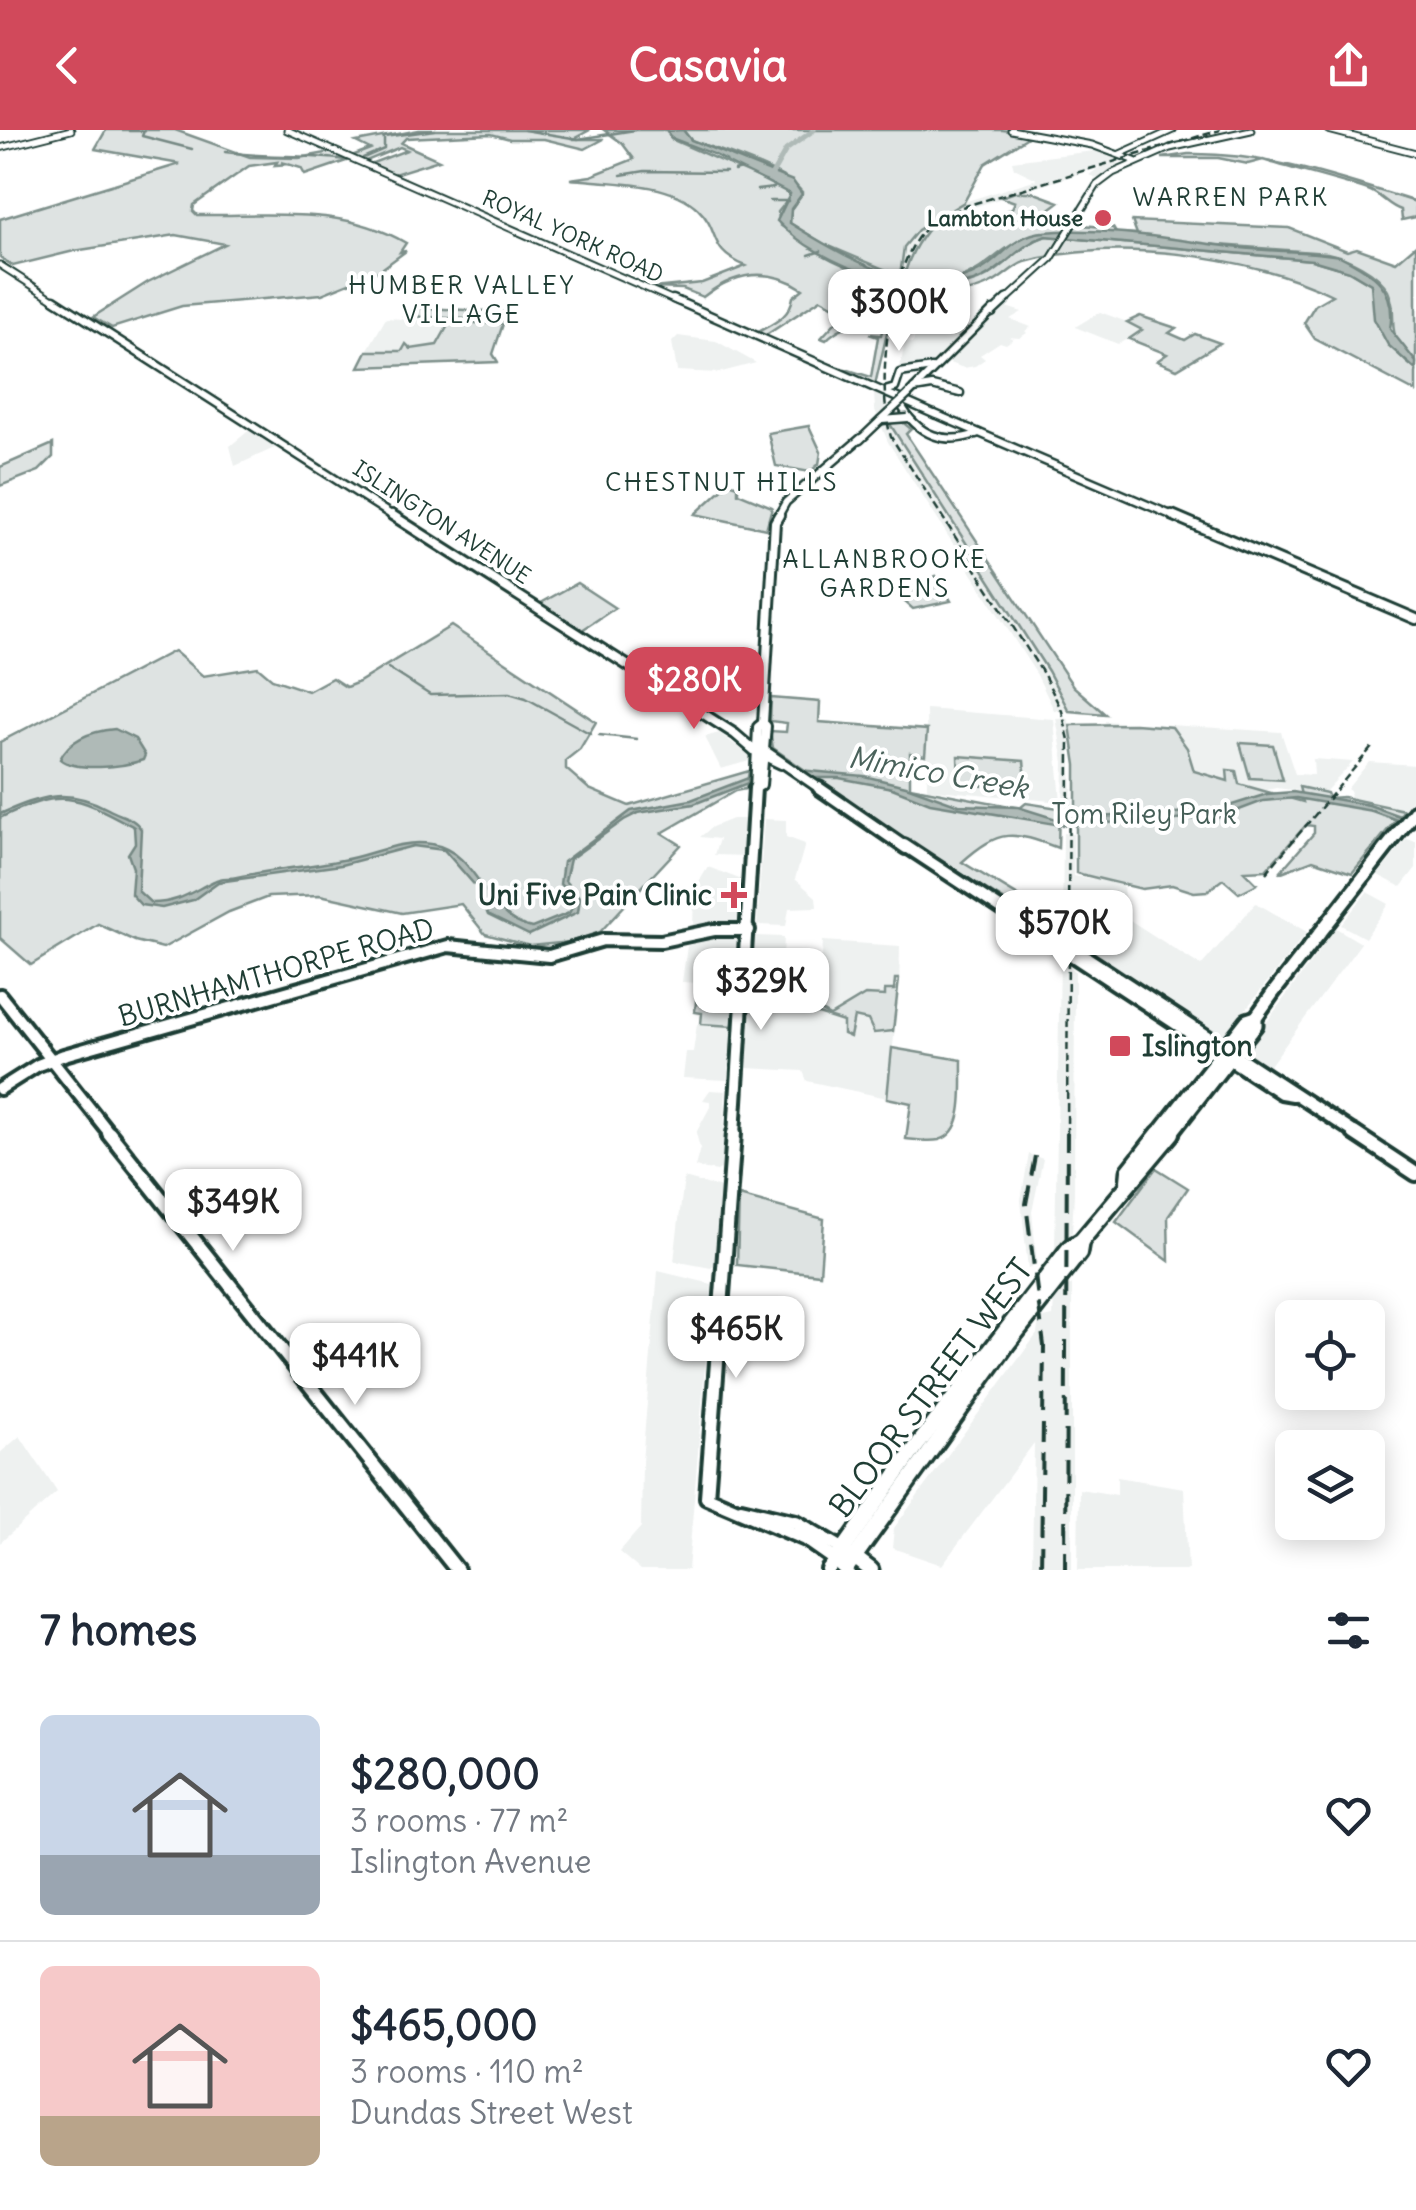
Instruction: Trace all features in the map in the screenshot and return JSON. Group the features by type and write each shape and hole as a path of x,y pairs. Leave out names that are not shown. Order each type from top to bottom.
{"main road":[{"path":"0,148 71,130"},
{"name":"ROYAL YORK ROAD","path":"287,130 801,355 798,362 820,364 846,375"},
{"path":"1011,130 1120,154 1130,161"},
{"path":"1120,154 1174,130"},
{"path":"756,788 762,774 758,734 762,723 775,522 786,502 877,424 1053,256 1094,190 1110,176 1130,161 1251,130"},
{"path":"1328,130 1416,153"},
{"name":"ISLINGTON AVENUE","path":"0,265 738,735 1281,1092 1293,1094 1416,1174"},
{"path":"882,390 894,388 901,372 934,367"},
{"path":"921,382 912,373 900,375 905,397 901,410 947,441 960,441 970,431"},
{"path":"846,375 1416,618"},
{"path":"846,375 936,414"},
{"path":"905,397 942,388 960,394 927,375"},
{"path":"942,388 948,393 948,400"},
{"path":"877,424 910,419"},
{"path":"762,723 766,726 756,788 707,1498 738,1509 757,1509 802,1525 843,1564 871,1570"},
{"path":"738,735 758,734"},
{"path":"762,774 784,766"},
{"name":"BLOOR STREET WEST","path":"843,1564 1078,1253 1081,1242 1128,1182 1137,1178 1227,1053 1256,1025 1256,1017 1415,812"},
{"name":"BURNHAMTHORPE ROAD","path":"0,1089 51,1059 448,946 550,956 603,940 660,942 714,930 749,930"},
{"path":"0,995 457,1570"}],"shaded area":[{"path":"683,130 691,140 793,181 802,194 791,209 790,223 857,261 908,279 958,279 981,270 1025,237 1044,232 1117,233 1340,256 1373,276 1386,292 1390,329 1416,362 1416,370 1388,345 1374,319 1371,284 1349,271 1312,260 1046,236 983,278 959,285 904,284 874,276 845,266 795,237 777,221 790,194 713,154 671,138 667,131"},
{"path":"1102,150 1126,158 1114,162 1122,165 1099,179 1089,175 1100,167 949,215 928,231 911,253 906,267 902,267 904,247 931,218 964,202 1037,179 1014,168 1012,161"},
{"path":"1006,307 1022,312 1010,319 1031,327 1027,333 1019,338 1009,337 1013,339 1006,344 1000,342 980,355 985,359 975,366 964,368 946,362"},
{"path":"1100,312 1143,331 1118,344 1075,327"},
{"path":"386,318 450,322 437,345 391,352 367,351"},
{"path":"943,319 970,328 924,369 900,367 905,342 913,343 917,331 928,331"},
{"path":"678,336 716,341 756,363 718,373 677,371 672,342"},
{"path":"874,393 883,397 888,421 898,439 1048,671 1069,711 1054,710 1037,675 888,442 875,410"},
{"path":"252,428 281,445 235,466 230,446"},
{"path":"926,709 1054,719 1061,802 927,789"},
{"path":"1056,718 1069,719 1073,810 1063,809 1064,762"},
{"path":"1105,721 1281,732 1295,774 1314,775 1313,759 1353,762 1323,794 1276,788 1187,807 1121,810"},
{"path":"115,729 135,739 145,755 143,760 88,767 60,759 83,737"},
{"path":"719,733 749,755 749,761 721,769 705,737"},
{"path":"1369,762 1416,765 1416,795 1403,810 1348,798 1351,792 1347,789"},
{"path":"799,770 864,776 959,805 1018,807 1056,819 1213,811 1267,794 1293,792 1369,805 1416,822 1416,827 1372,811 1296,798 1263,801 1218,818 1061,825 930,803 892,788 839,778 810,778"},
{"path":"748,778 748,783 694,804 638,813 624,820 570,859 565,881 580,898 578,912 529,935 488,915 478,889 444,850 413,846 341,865 218,882 193,900 162,908 141,905 131,894 133,868 128,854 135,843 134,827 69,799 39,802 0,818 0,814 28,803 67,796 93,802 131,819 141,829 138,891 151,903 177,899 219,879 342,860 408,844 431,844 448,849 461,859 503,912 532,928 569,913 576,901 560,884 563,862 631,811 691,800"},
{"path":"732,819 748,819 746,856 714,855 719,839 700,837"},
{"path":"764,819 786,820 786,837 805,844 795,879 816,897 817,907 789,908 786,926 757,925"},
{"path":"1063,833 1073,834 1073,876 1123,883 1125,917 1201,966 1256,903 1307,932 1226,1034 1215,1034 1062,935"},
{"path":"1407,839 1416,842 1416,868 1401,887 1378,875"},
{"path":"708,867 742,880 738,924 693,928 694,890"},
{"path":"1367,892 1389,904 1365,938 1341,925"},
{"path":"1336,928 1361,943 1268,1068 1246,1050"},
{"path":"715,936 739,936 735,993 697,991 698,983 682,982 687,946"},
{"path":"755,936 784,937 783,956 793,958 793,972 821,973 823,941 900,946 899,993 887,1098 807,1081 803,1071 747,1068"},
{"path":"1060,958 1075,971 1074,1194 1072,1232 1055,1250"},
{"path":"697,1024 733,1026 727,1080 683,1078 686,1052 693,1052"},
{"path":"710,1090 726,1091 722,1168 717,1171 695,1167 700,1148 696,1133 710,1107 710,1101 703,1100"},
{"path":"1029,1154 1043,1159 1032,1212 1037,1263 1028,1269 1021,1200"},
{"path":"684,1178 721,1188 716,1263 711,1268 674,1261"},
{"path":"658,1271 712,1284 688,1570 640,1570 619,1552 641,1527 642,1462"},
{"path":"1072,1284 1072,1570 1032,1570 1034,1443 942,1565 892,1548 894,1528 1037,1334 1039,1319 1053,1316 1054,1298"},
{"path":"20,1436 57,1492 0,1543 0,1453"},
{"path":"1117,1477 1184,1488 1188,1570 1078,1570 1079,1489 1117,1495"}],"green space":[{"path":"106,130 175,130 250,157 299,158 331,152 349,160 305,175 301,168 275,165 277,162 249,166 194,205 193,211 197,215 330,218 382,231 406,243 400,252 406,251 379,271 322,294 182,306 112,328 93,317 148,282 225,244 176,235 74,251 13,266 0,257 0,219 180,164 95,149"},
{"path":"419,130 590,130 573,139 604,139 585,149 544,139 510,139 491,134 406,138 401,143 439,160 391,175 370,164 407,150 400,147 364,162 352,156 370,149 356,142"},
{"path":"604,130 668,130 671,139 785,189 791,196 778,212 780,225 816,249 898,285 875,385 829,364 871,377 878,337 869,334 881,335 887,311 884,303 865,307 867,312 877,314 876,321 843,328 826,340 821,338 845,312 821,299 766,335 758,332 785,314 793,297 803,289 778,277 740,278 703,297 683,289 653,288 702,283 746,266 725,254 698,209 672,193 638,185 570,179 591,176 634,159 622,143"},
{"path":"683,130 1003,130 1031,135 985,164 964,202 918,230 904,247 900,276 824,244 790,223 791,209 802,192 793,184 751,162 691,140"},
{"path":"1188,154 1262,160 1248,164 1218,158 1162,158"},
{"path":"1265,161 1416,202 1416,217 1402,220 1401,210 1368,190"},
{"path":"1032,192 1059,202 1035,215 1044,219 1041,221 1113,228 1116,233 1137,234 1132,221 1289,228 1347,251 1357,248 1396,262 1416,245 1416,362 1398,344 1384,284 1361,266 1327,253 1042,232 1007,248 967,275 930,281 904,277 916,247 938,219 958,211 990,215 1003,212 1015,202 1001,197"},
{"path":"1046,236 1312,260 1349,271 1371,284 1390,342 1416,370 1416,392 1315,339 1304,323 1315,305 1332,295 1262,269 1180,254 1097,251 1025,262 972,291 910,295 900,323 895,322 902,285 946,288 978,281"},
{"path":"422,308 509,312 504,321 406,316"},
{"path":"1140,316 1176,328 1169,333 1185,340 1195,334 1220,343 1177,369 1157,361 1167,354 1129,339 1142,330 1127,322"},
{"path":"450,322 503,324 493,354 498,362 359,367 367,351 402,351 406,344 411,349 437,345"},
{"path":"900,420 911,429 906,434 1073,686 1105,714 1069,711 1048,671 888,421"},
{"path":"809,426 821,452 819,464 810,472 776,466 768,433"},
{"path":"53,444 53,457 39,471 0,486 0,467"},
{"path":"729,483 738,486 738,493 772,507 766,529 695,514"},
{"path":"936,576 951,601 913,609 898,596"},
{"path":"577,583 615,608 582,630 541,603"},
{"path":"451,626 596,722 580,749 566,760 566,769 589,789 629,806 749,771 746,789 735,791 662,833 681,845 600,932 570,942 530,946 485,934 461,904 402,913 320,895 268,897 229,912 163,948 135,941 98,924 31,965 0,938 0,742 174,651 203,676 258,667 272,679 308,691 332,678 346,687 359,682"},
{"name":"Tom Riley Park","path":"771,698 820,702 819,722 927,730 925,756 910,753 910,787 1020,808 1026,803 1059,808 1058,848 1029,838 1007,836 987,843 962,862 1038,908 1045,917 1042,924 907,840 773,748 770,731 786,732 787,723 770,721"},
{"name":"Tom Riley Park","path":"1070,725 1172,727 1187,748 1194,771 1228,781 1227,770 1236,771 1239,784 1303,802 1299,787 1327,793 1329,798 1343,797 1404,810 1352,873 1313,860 1279,873 1314,833 1314,826 1306,825 1266,870 1244,871 1257,884 1239,893 1223,879 1207,891 1194,892 1172,885 1142,889 1076,873 1076,765"},
{"path":"1240,743 1273,745 1283,780 1250,778"},
{"path":"958,756 1024,761 1027,789 959,784"},
{"path":"895,979 899,979 893,1031 874,1033 868,1020 854,1017 850,1037 843,1034 843,1022 815,1013 819,1010 830,1016 865,995 885,996 885,990 894,990"},
{"path":"697,991 735,993 733,1026 701,1024 702,1013 695,1012"},
{"path":"892,1048 962,1060 959,1117 948,1135 935,1141 906,1139 911,1103 887,1098"},
{"path":"1156,1168 1188,1188 1168,1217 1169,1261 1116,1222"},
{"path":"739,1196 824,1219 820,1274 737,1265"}],"waterway":[{"path":"363,158 384,149 384,137 435,130"},
{"path":"524,130 578,139 635,130"},
{"path":"770,178 786,150 814,130"},
{"path":"129,131 144,131 142,136 192,149"},
{"path":"225,152 345,160"},
{"path":"730,160 765,177"},
{"path":"734,171 746,168"},
{"path":"621,175 645,171 726,172"},
{"path":"757,190 774,188"},
{"path":"775,201 788,201"},
{"path":"809,255 821,251"},
{"path":"388,668 430,695 509,693 526,698 591,734"},
{"path":"599,735 637,739"}],"railway":[{"path":"1067,1135 1069,740 1062,711 1044,675 891,437 885,390 888,331 910,251 935,221 962,207 1220,130"},
{"path":"1266,873 1373,746"},
{"path":"1065,1570 1067,1133"},
{"path":"1035,1156 1026,1204 1044,1346 1041,1570"}],"place":[{"name":"Lambton House","path":"1103,218"},
{"name":"Uni Five Pain Clinic","path":"734,895"},
{"name":"Islington","path":"1120,1046"}],"district":[{"name":"WARREN PARK","path":"1231,197"},
{"name":"HUMBER VALLEY VILLAGE","path":"462,300"},
{"name":"CHESTNUT HILLS","path":"722,482"},
{"name":"ALLANBROOKE GARDENS","path":"885,574"}],"water label":[{"name":"Mimico Creek","path":"938,773"}]}
